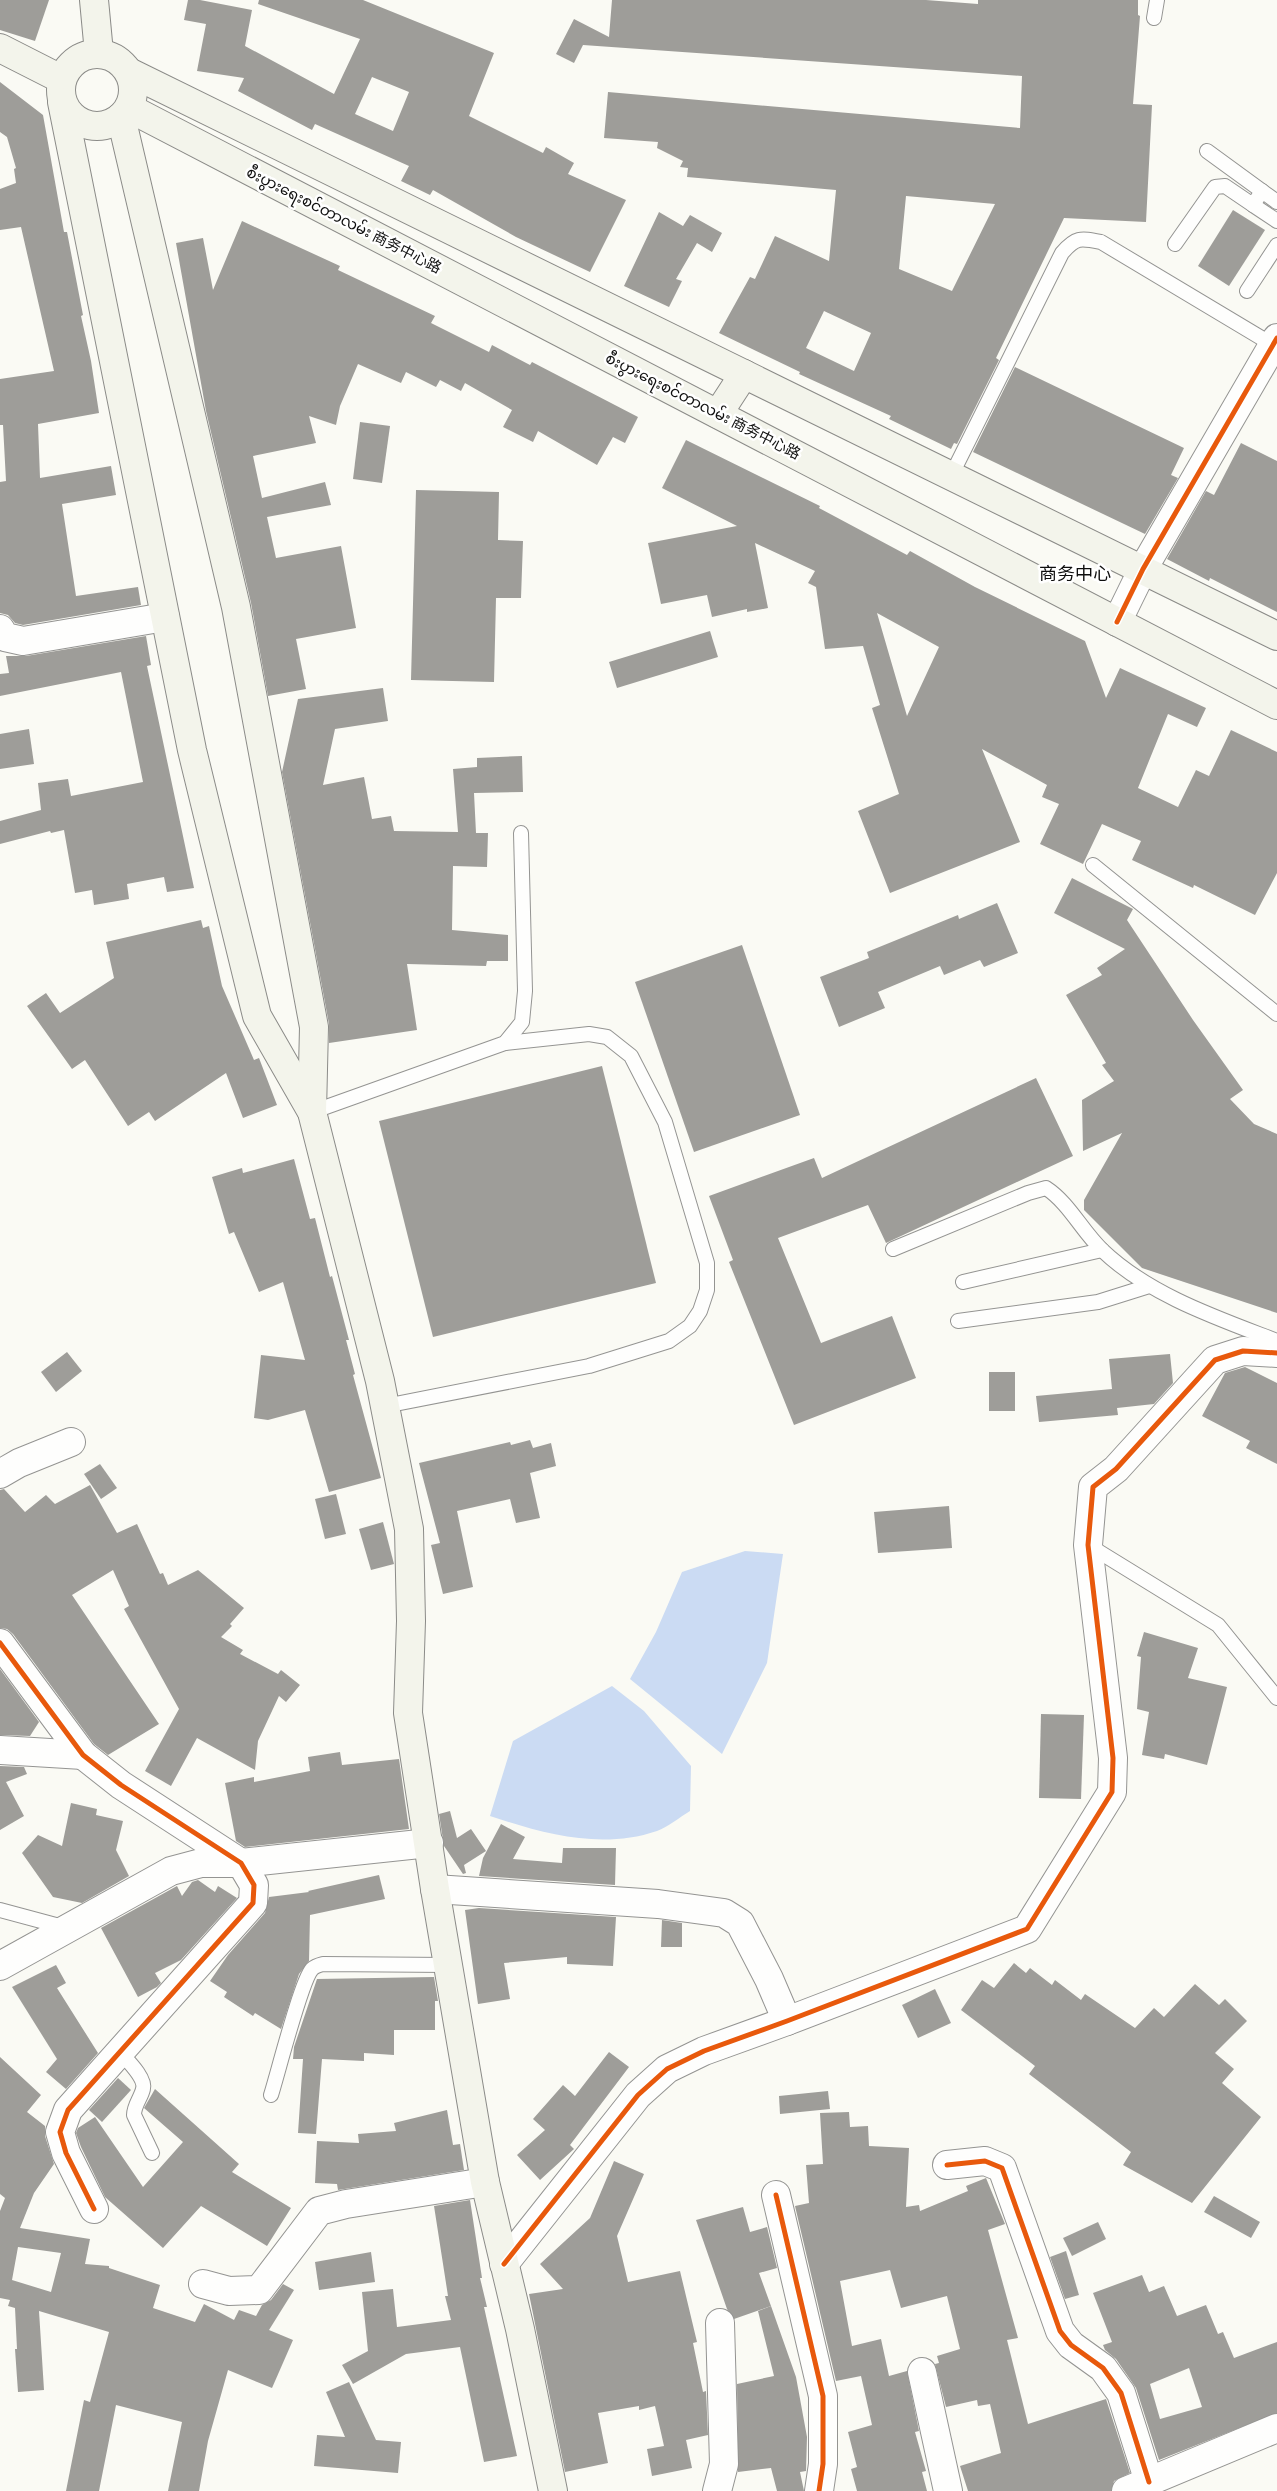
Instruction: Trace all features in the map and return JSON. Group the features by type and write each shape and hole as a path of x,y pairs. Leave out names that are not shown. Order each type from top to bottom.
{"main road":[{"path":"94,0 99,53"},
{"path":"0,48 62,91 68,112 77,121 88,125 111,123 125,112 133,96 134,84 129,72"},
{"path":"312,1112 256,1016 192,750 62,91 66,69 75,60 86,54 99,53 116,59 129,72 1277,636"},
{"path":"125,112 236,607 314,1027 312,1112 385,1406 409,1529 411,1621 408,1713 435,1889 485,2182 504,2264 549,2489"},
{"name":"စီးပွားရေးစင်တာလမ်း 商务中心路","path":"125,112 718,414 1277,705"},
{"path":"718,414 744,374"}],"street":[{"path":"1117,622 1143,570 1275,341"},
{"path":"0,629 5,637 23,641 165,617"},
{"path":"504,2264 638,2095 667,2068 704,2051 1027,1929 1070,1863 1112,1792 1113,1758 1088,1545 1093,1487 1116,1469 1215,1360 1243,1351 1277,1353"},
{"path":"0,1474 19,1462 71,1442"},
{"path":"0,1644 83,1755 121,1785 241,1863 254,1885 253,1903 68,2110 60,2132 66,2153 94,2209"},
{"path":"0,1750 83,1755"},
{"path":"0,1966 172,1871 201,1863 241,1863 429,1842"},
{"path":"435,1889 658,1904 724,1913 740,1923 769,1979 787,2021"},
{"path":"947,2165 985,2161 1002,2168 1060,2330 1071,2345 1103,2368 1121,2393 1137,2486 1277,2428"},
{"path":"203,2284 229,2291 259,2290 319,2211 346,2204 485,2182"},
{"path":"776,2195 823,2396 823,2464 819,2491"},
{"path":"717,2491 724,2464 720,2323"},
{"path":"922,2372 948,2491"}],"lane":[{"path":"1154,18 1157,0"},
{"path":"1207,151 1277,202"},
{"path":"1175,244 1215,187 1225,186 1277,221"},
{"path":"1253,205 1262,191"},
{"path":"951,476 1062,253 1076,240 1081,238 1101,242 1275,341"},
{"path":"1247,291 1277,245"},
{"path":"505,1043 522,1022 525,991 521,833"},
{"path":"1093,865 1277,1014"},
{"path":"312,1112 505,1043 589,1034 606,1037 630,1056 666,1122 707,1263 707,1290 700,1311 690,1326 668,1341 589,1366 385,1406"},
{"path":"893,1249 1028,1193 1046,1188 1058,1196 1102,1250 1149,1286 1234,1325 1277,1341"},
{"path":"963,1282 1102,1250"},
{"path":"958,1321 1098,1302 1149,1286"},
{"path":"1088,1545 1218,1625 1277,1698"},
{"path":"0,1910 67,1928"},
{"path":"271,2095 302,1994 311,1970 314,1967 322,1964 448,1965"},
{"path":"120,2052 143,2082 143,2089 134,2109 134,2115 152,2152"}],"water":[{"path":"745,1551 783,1554 767,1663 722,1754 630,1679 656,1632 682,1572"},
{"path":"612,1686 644,1711 691,1766 690,1811 657,1831 636,1837 615,1839 594,1839 552,1834 490,1816 513,1741"}],"building":[{"path":"0,0 49,0 35,41 0,30"},
{"path":"188,0 200,0 252,10 245,46 334,94 360,39 258,4 259,0 363,0 494,53 469,116 543,153 546,147 574,163 568,174 626,200 590,272 516,237 433,190 430,195 401,181 409,166 315,124 312,130 238,91 244,78 197,71 206,24 184,20","holes":["372,77 409,92 393,131 355,114"]},
{"path":"612,0 926,0 978,4 978,0 1138,0 1138,15 1140,16 1133,104 1152,105 1146,222 1064,218 996,358 999,360 957,444 954,443 951,449 889,419 891,416 799,374 800,372 719,333 750,277 755,279 775,236 829,261 836,190 687,177 688,168 680,167 683,161 657,148 658,142 604,138 608,92 1020,128 1022,76 583,45 574,63 556,54 574,19 609,37","holes":["906,196 995,204 952,291 899,269","824,311 871,333 854,371 806,348"]},
{"path":"0,82 43,115 64,232 67,232 83,315 81,316 91,361 99,413 38,424 40,478 111,466 116,495 62,504 76,596 138,587 141,605 23,625 15,623 8,615 0,613 0,482 6,481 3,425 0,425 0,379 54,371 21,227 0,230 0,189 16,183 14,169 16,168 7,137 0,132"},
{"path":"1233,210 1265,230 1229,286 1198,266"},
{"path":"659,212 683,226 690,215 722,233 712,252 697,243 676,279 682,281 669,307 624,286"},
{"path":"242,221 340,266 338,270 435,316 431,323 489,352 492,345 530,365 532,362 638,417 625,443 613,437 597,465 538,431 533,442 503,427 512,410 465,383 461,391 440,380 436,387 406,372 401,383 358,364 340,406 336,425 309,416 316,443 253,456 262,498 325,482 331,505 267,517 276,558 341,546 356,628 296,639 306,689 268,696 251,603 206,411 176,243 203,238 213,290"},
{"path":"1015,367 1184,448 1171,475 1178,478 1145,534 973,452"},
{"path":"360,422 390,426 382,483 353,479"},
{"path":"686,440 820,506 819,508 907,555 910,551 975,587 1085,641 1106,698 1120,668 1206,708 1197,727 1168,714 1138,788 1178,807 1196,770 1209,776 1231,730 1277,752 1277,873 1255,915 1194,885 1193,888 1132,860 1141,841 1102,824 1083,864 1040,844 1059,804 1042,797 1047,785 982,749 1020,842 890,893 858,811 899,794 872,708 880,705 863,646 825,649 816,587 808,583 815,571 755,543 768,608 747,612 747,609 712,617 707,595 661,604 648,543 737,526 662,488","holes":["877,613 939,647 907,716"]},
{"path":"1241,443 1277,461 1277,612 1210,578 1209,581 1167,559 1206,491 1214,495"},
{"path":"416,490 499,492 498,540 523,541 521,598 496,598 494,682 411,680"},
{"path":"710,631 718,657 617,688 609,662"},
{"path":"146,636 151,665 147,666 194,888 167,892 164,877 127,884 129,899 94,905 92,890 75,893 64,830 51,833 50,831 0,844 0,821 41,810 38,783 68,779 71,796 143,782 121,672 0,696 0,674 9,673 6,656 26,656"},
{"path":"383,688 388,721 335,729 323,785 364,777 372,819 391,816 394,831 458,832 453,769 477,767 477,758 522,756 523,792 474,793 476,833 488,833 487,867 453,866 452,930 508,935 508,961 487,961 486,966 407,964 417,1030 329,1043 329,1024 282,772 298,699"},
{"path":"29,729 34,764 0,769 0,734"},
{"path":"1072,878 1133,909 1127,920 1193,1020 1243,1090 1230,1099 1254,1124 1277,1134 1277,1313 1142,1268 1084,1210 1084,1200 1122,1133 1083,1151 1082,1100 1114,1081 1102,1065 1106,1063 1066,995 1102,975 1097,968 1125,949 1054,913"},
{"path":"997,903 1018,953 984,967 980,960 944,975 940,966 878,992 885,1008 839,1027 820,977 869,958 867,952 958,915 959,919"},
{"path":"201,920 203,928 209,926 222,986 254,1060 259,1058 277,1105 243,1118 226,1073 155,1121 149,1112 128,1126 85,1060 72,1069 27,1006 46,993 60,1013 114,978 106,942"},
{"path":"742,945 800,1115 694,1152 635,982"},
{"path":"602,1066 656,1283 433,1337 379,1121"},
{"path":"1036,1078 1073,1156 886,1243 868,1205 778,1238 821,1343 892,1316 916,1378 794,1425 729,1262 733,1260 709,1196 814,1158 822,1178"},
{"path":"294,1159 310,1219 315,1218 330,1277 332,1276 349,1340 346,1340 355,1374 353,1375 381,1478 329,1492 305,1410 268,1420 254,1418 261,1355 305,1360 283,1282 259,1292 234,1232 229,1234 212,1177 242,1168 243,1173"},
{"path":"67,1352 82,1371 56,1392 41,1372"},
{"path":"1170,1354 1173,1383 1154,1404 1117,1408 1118,1415 1039,1422 1036,1396 1112,1389 1109,1359"},
{"path":"1245,1367 1277,1383 1277,1464 1246,1448 1250,1441 1202,1416 1225,1373"},
{"path":"989,1372 1015,1372 1015,1411 989,1411"},
{"path":"530,1440 533,1448 551,1443 556,1466 530,1473 540,1518 516,1523 510,1499 457,1511 473,1587 443,1594 431,1545 440,1543 419,1463 510,1442 511,1445"},
{"path":"100,1464 117,1488 101,1499 84,1474"},
{"path":"90,1485 117,1533 137,1524 160,1574 163,1573 168,1585 198,1570 244,1608 230,1624 232,1626 221,1637 243,1650 240,1654 278,1674 281,1670 300,1685 286,1702 279,1696 258,1741 255,1770 197,1738 171,1786 145,1771 179,1709 124,1609 129,1606 113,1570 72,1595 159,1724 108,1755 94,1744 13,1634 7,1629 0,1628 0,1490 4,1489 25,1512 46,1495 55,1504"},
{"path":"336,1494 346,1534 325,1539 315,1499"},
{"path":"949,1506 952,1548 878,1553 874,1512"},
{"path":"383,1522 394,1564 371,1570 359,1529"},
{"path":"1144,1632 1198,1648 1188,1678 1227,1687 1207,1765 1165,1754 1164,1759 1142,1755 1149,1712 1137,1709 1141,1657 1137,1656"},
{"path":"0,1669 39,1722 30,1736 0,1735"},
{"path":"1041,1714 1084,1715 1081,1799 1039,1798"},
{"path":"340,1752 342,1765 399,1759 409,1829 245,1847 236,1841 225,1783 254,1777 254,1782 310,1771 308,1757"},
{"path":"0,1766 24,1767 27,1774 6,1782 24,1816 0,1830"},
{"path":"71,1803 97,1809 96,1815 123,1821 116,1850 129,1876 82,1903 53,1897 22,1853 38,1835 62,1846"},
{"path":"450,1811 457,1838 471,1829 486,1851 464,1865 466,1873 463,1874 444,1846 439,1814"},
{"path":"501,1824 525,1837 513,1859 562,1863 563,1848 616,1848 615,1885 479,1876 483,1858"},
{"path":"379,1875 385,1899 310,1915 309,1961 299,1974 281,2029 255,2013 253,2016 224,1997 227,1992 210,1981 228,1955 265,1913 269,1897 309,1892"},
{"path":"198,1880 215,1892 218,1886 237,1898 181,1960 155,1973 161,1983 157,1987 138,1997 101,1928 177,1886 182,1896 192,1882"},
{"path":"479,1908 616,1917 613,1966 567,1964 567,1957 504,1963 510,1999 478,2004 465,1910"},
{"path":"662,1920 682,1923 682,1947 661,1947"},
{"path":"1014,1963 1026,1973 1030,1968 1052,1985 1055,1980 1081,2000 1085,1994 1135,2028 1154,2008 1164,2017 1195,1984 1219,2005 1225,1999 1247,2021 1215,2053 1234,2069 1222,2083 1261,2117 1192,2203 1123,2165 1131,2152 1029,2074 1035,2066 961,2010 982,1980 994,1988"},
{"path":"56,1965 66,1983 57,1988 98,2053 66,2089 46,2072 57,2059 12,1987"},
{"path":"434,1977 438,2001 435,2001 435,2030 394,2030 394,2055 364,2053 364,2061 322,2059 316,2134 298,2133 303,2059 293,2059 294,2047 317,1979"},
{"path":"935,1989 951,2023 918,2038 902,2005"},
{"path":"609,2052 629,2067 570,2145 574,2149 540,2180 517,2155 545,2130 533,2119 563,2085 575,2096"},
{"path":"0,2057 41,2095 27,2112 45,2126 45,2136 54,2164 34,2193 20,2228 90,2239 85,2264 109,2266 109,2268 160,2285 153,2308 195,2322 204,2304 234,2320 239,2310 256,2316 262,2305 271,2300 283,2284 294,2290 269,2330 293,2340 272,2388 228,2370 208,2441 199,2491 168,2491 182,2422 116,2405 99,2491 66,2491 84,2400 90,2402 109,2332 39,2311 44,2390 18,2392 15,2308 8,2306 10,2300 0,2298 0,2211 5,2198 0,2194","holes":["18,2247 61,2253 51,2292 12,2280"]},
{"path":"118,2078 131,2090 102,2122 89,2110"},
{"path":"155,2089 239,2164 232,2172 291,2208 267,2246 201,2206 163,2248 105,2197 81,2147 76,2133 78,2128 95,2117 143,2187 183,2142 144,2108"},
{"path":"828,2091 830,2109 780,2114 779,2096"},
{"path":"447,2110 453,2145 460,2144 464,2170 338,2190 337,2184 315,2183 317,2141 359,2143 358,2134 396,2131 394,2123"},
{"path":"849,2112 850,2127 868,2126 869,2146 909,2148 906,2207 919,2205 920,2211 968,2191 966,2186 986,2178 1005,2224 988,2230 1018,2338 1007,2340 1028,2424 1106,2399 1130,2473 1114,2481 1111,2491 968,2491 960,2466 1001,2453 990,2404 978,2406 977,2400 946,2407 935,2364 939,2363 937,2356 960,2349 947,2296 901,2308 890,2270 840,2281 852,2346 881,2339 889,2376 907,2371 919,2431 915,2432 926,2471 922,2472 927,2491 857,2491 851,2469 857,2467 848,2432 872,2425 861,2376 836,2381 795,2206 809,2203 806,2165 823,2164 820,2113"},
{"path":"614,2161 644,2174 617,2236 628,2282 680,2271 697,2342 693,2343 703,2392 706,2391 708,2435 686,2440 692,2468 652,2476 647,2449 664,2446 655,2406 639,2410 639,2406 598,2413 608,2463 565,2472 529,2294 563,2289 540,2264 590,2218"},
{"path":"1214,2196 1260,2222 1251,2238 1204,2212"},
{"path":"470,2200 482,2278 480,2278 487,2307 484,2307 517,2456 484,2462 460,2347 406,2354 353,2384 342,2365 368,2351 362,2292 393,2289 397,2327 451,2320 445,2296 448,2296 434,2206"},
{"path":"743,2207 750,2232 767,2227 777,2268 759,2273 771,2306 734,2319 727,2309 696,2220"},
{"path":"1098,2222 1106,2239 1072,2256 1063,2238"},
{"path":"1066,2251 1079,2295 1065,2299 1050,2257"},
{"path":"371,2252 375,2282 319,2290 315,2262"},
{"path":"1142,2275 1149,2292 1164,2286 1177,2316 1206,2305 1218,2334 1223,2332 1234,2358 1277,2342 1277,2413 1159,2460 1136,2388 1116,2359 1105,2350 1103,2345 1112,2342 1093,2293","holes":["1189,2368 1202,2407 1160,2419 1150,2384"]},
{"path":"771,2306 796,2377 807,2437 806,2471 800,2472 804,2491 777,2491 771,2468 738,2472 737,2384 774,2376 758,2311"},
{"path":"349,2382 376,2440 401,2442 398,2473 314,2466 317,2435 345,2437 326,2392"}],"cycle path":[{"path":"1117,622 1143,569 1277,338"},
{"path":"504,2264 638,2095 667,2069 704,2051 1027,1929 1112,1792 1113,1758 1088,1545 1093,1487 1116,1469 1215,1360 1243,1351 1277,1353"},
{"path":"0,1643 83,1755 121,1785 241,1863 254,1885 253,1903 68,2110 60,2132 66,2153 94,2209"},
{"path":"947,2165 985,2161 1002,2168 1060,2331 1071,2345 1103,2368 1121,2393 1149,2482"},
{"path":"776,2195 823,2396 823,2464 819,2491"}],"district":[{"name":"商务中心","path":"1075,574"}]}
